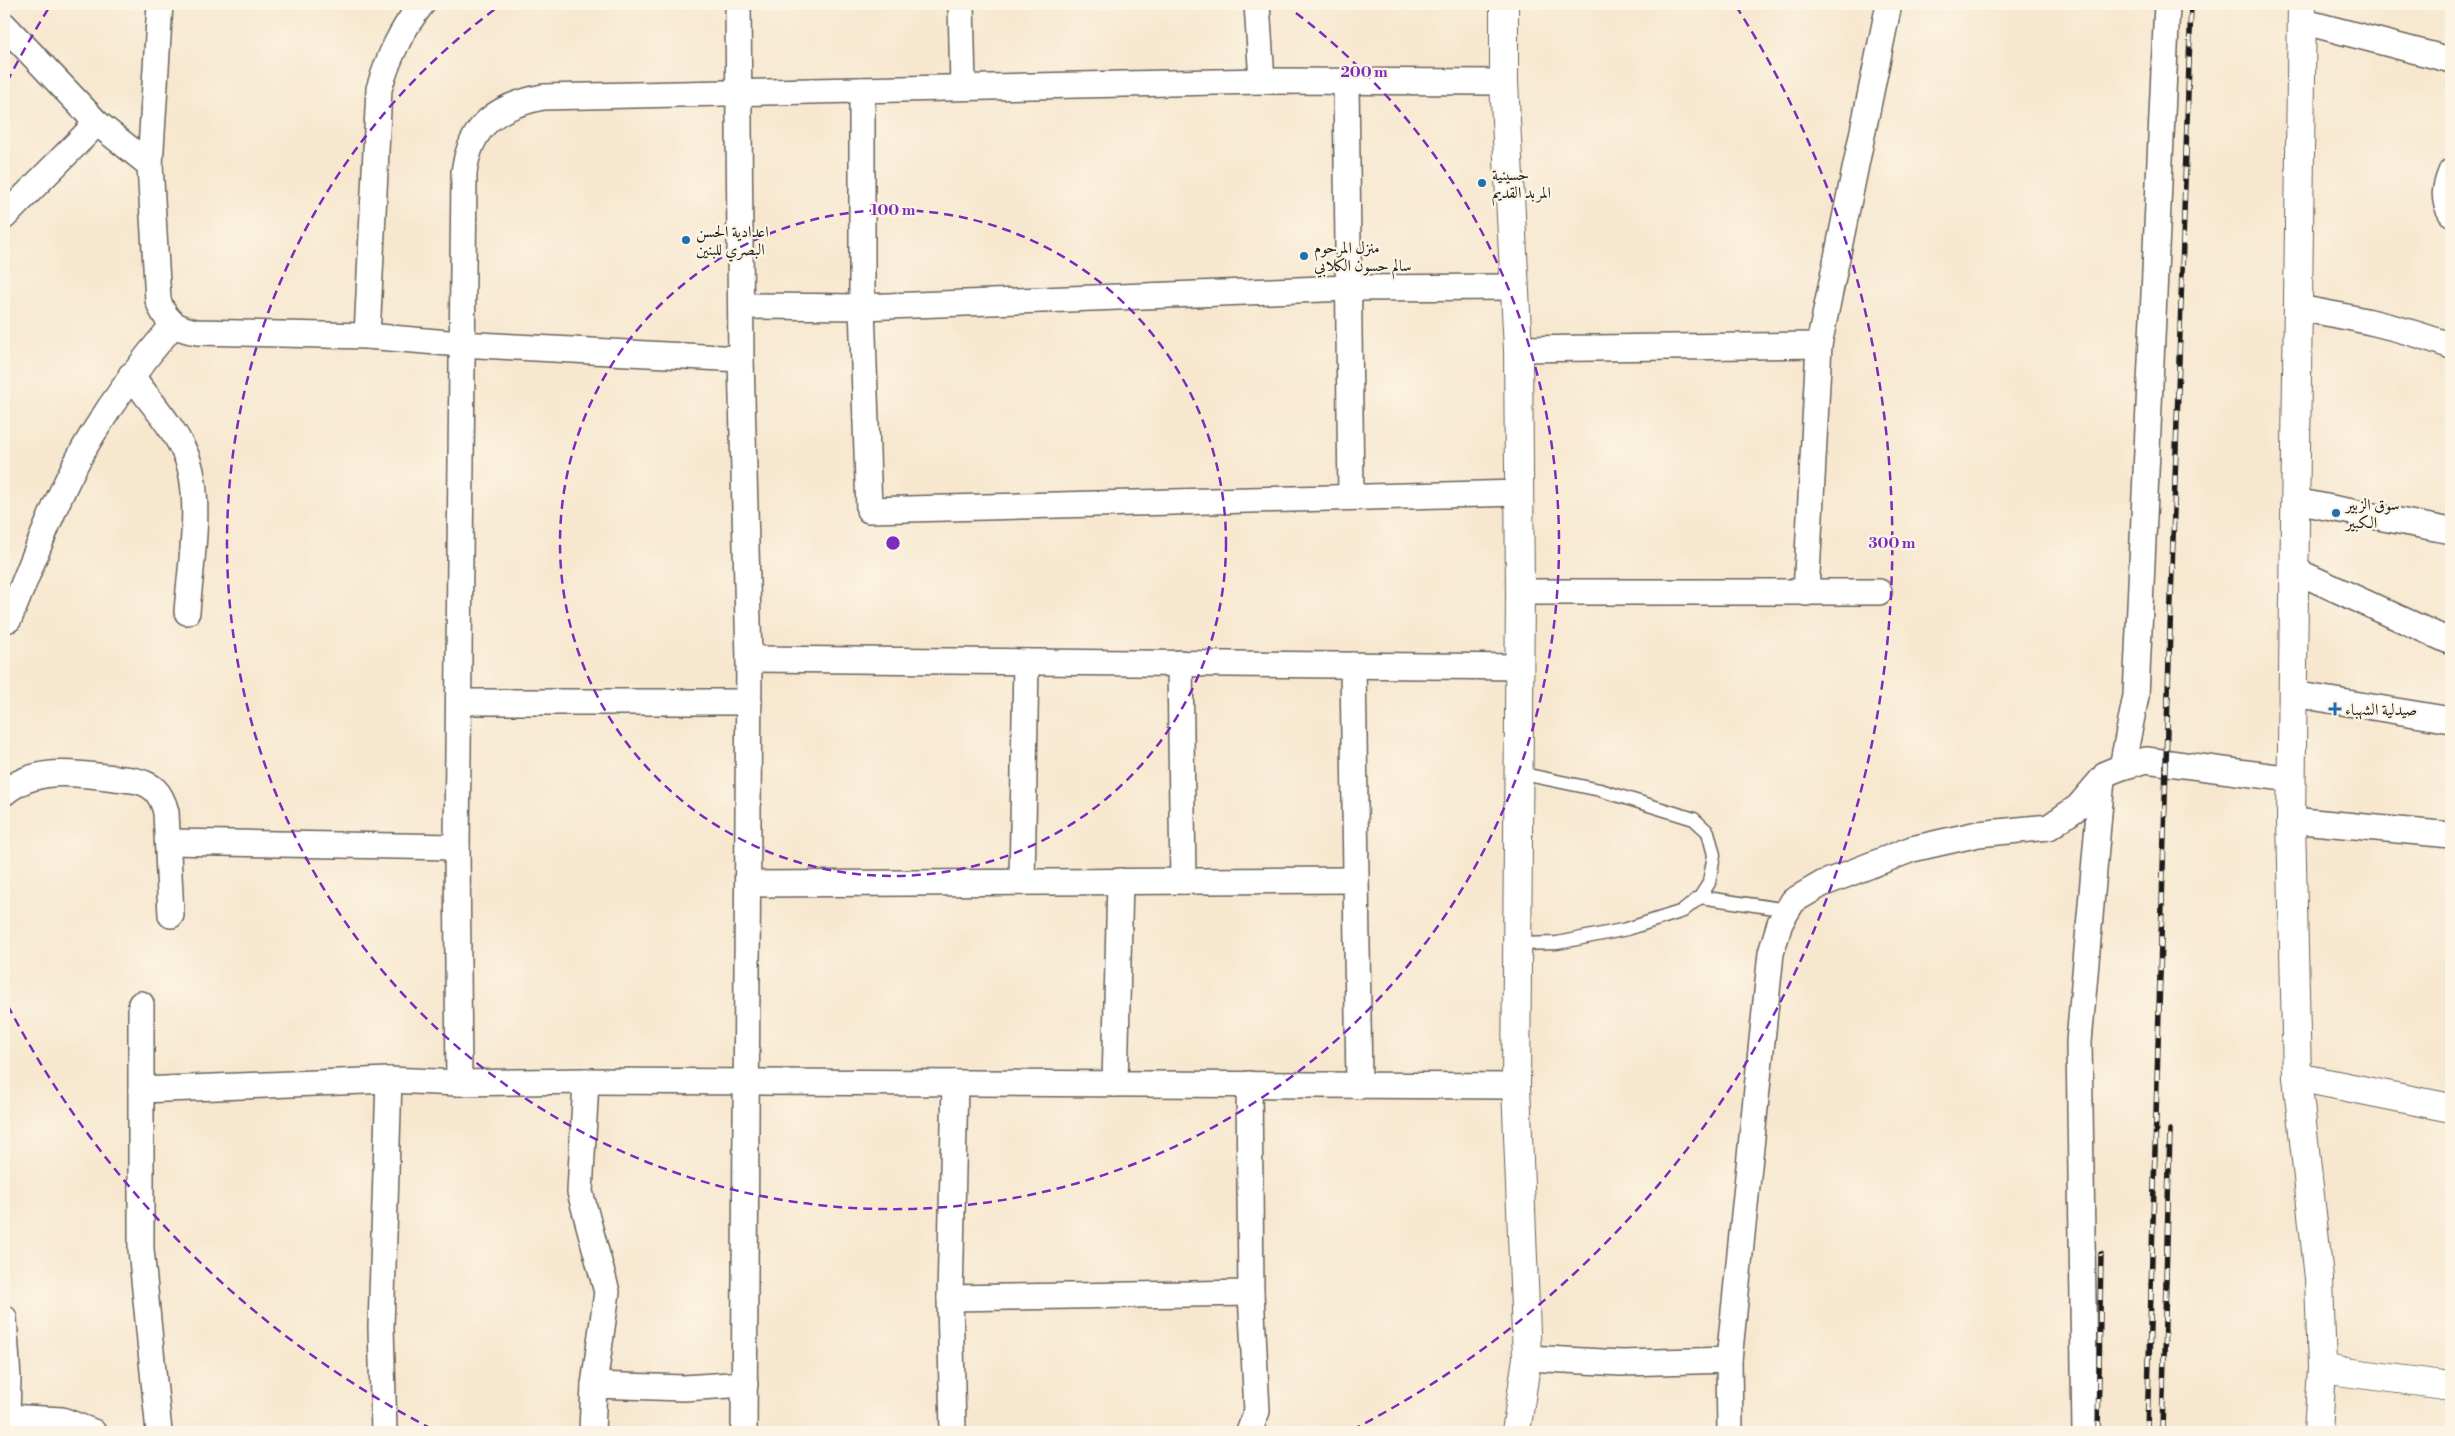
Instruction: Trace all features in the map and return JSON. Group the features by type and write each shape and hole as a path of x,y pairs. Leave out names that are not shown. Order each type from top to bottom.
{"street":[{"path":"160,4 150,165 158,300 162,313 173,325 197,332 367,336 460,344 741,359"},
{"path":"367,336 379,88 388,56 404,26 422,4"},
{"path":"738,4 741,359 749,659 744,1432"},
{"path":"961,4 963,86"},
{"path":"1257,4 1262,81"},
{"path":"1504,4 1504,82 1518,350 1520,667 1516,1086 1527,1358 1516,1432"},
{"path":"1806,593 1819,345 1889,4"},
{"path":"2085,1432 2079,1042 2112,773 2136,696 2167,4"},
{"path":"2318,1432 2322,1369 2319,1278 2297,1077 2291,820 2301,12 2451,60"},
{"path":"4,25 97,123 150,165"},
{"path":"459,1083 460,344 464,173 471,143 489,119 515,103 543,97 738,94 963,86 1262,81 1504,82"},
{"path":"1346,81 1351,497"},
{"path":"862,90 862,307 869,510 1519,493"},
{"path":"4,217 97,123"},
{"path":"2451,172 2444,193 2446,205 2451,213"},
{"path":"742,306 862,307 1348,288 1514,287"},
{"path":"2298,308 2379,323 2414,332 2451,346"},
{"path":"9,619 78,460 131,374 173,325"},
{"path":"1518,350 1819,345"},
{"path":"131,374 177,439 191,470 195,505 187,612"},
{"path":"2295,501 2451,531"},
{"path":"2294,570 2451,642"},
{"path":"1520,592 1879,592"},
{"path":"749,659 1520,667"},
{"path":"1022,882 1026,662"},
{"path":"1180,664 1183,881"},
{"path":"1354,665 1359,1086"},
{"path":"2293,694 2451,720"},
{"path":"460,702 749,702"},
{"path":"1730,1432 1729,1360 1771,953 1780,923 1793,901 1822,884 1912,849 1978,834 2050,827 2078,808 2112,773 2146,760 2292,779"},
{"path":"4,793 30,777 49,773 144,782 155,789 163,799 168,842 171,914"},
{"path":"2291,820 2451,836"},
{"path":"168,842 458,847"},
{"path":"748,884 1356,880"},
{"path":"1115,1084 1120,881"},
{"path":"141,1004 141,1249 159,1432"},
{"path":"2297,1077 2451,1108"},
{"path":"141,1090 389,1080 459,1083 586,1081 1516,1086"},
{"path":"384,1432 381,1327 389,1080"},
{"path":"586,1081 580,1192 607,1292 594,1384 592,1432"},
{"path":"953,1432 950,1298 955,1083"},
{"path":"1248,1084 1251,1293 1256,1411 1249,1432"},
{"path":"950,1298 1251,1293"},
{"path":"4,1318 7,1417 62,1420 93,1432"},
{"path":"1527,1358 1622,1363 1729,1360"},
{"path":"2322,1369 2451,1386"},
{"path":"594,1384 684,1388 745,1384"}],"lane":[{"path":"1518,944 1557,943 1627,929 1683,911 1700,897 1709,883 1714,854 1708,832 1694,819 1600,790 1519,773"},
{"path":"1700,897 1788,910"}],"railway":[{"path":"2147,1432 2169,659 2191,4"},
{"path":"2162,1432 2170,1130"},
{"path":"2098,1432 2101,1254"}],"place":[{"name":"حسينية المربد القديم","path":"1482,183"},
{"name":"اعدادية الحسن البصري للبنين","path":"686,240"},
{"name":"منزل المرحوم سالم حسون الكلابي","path":"1304,256"},
{"name":"سوق الزبير الكبير","path":"2336,513"},
{"name":"صيدلية الشهباء","path":"2335,709"}]}
